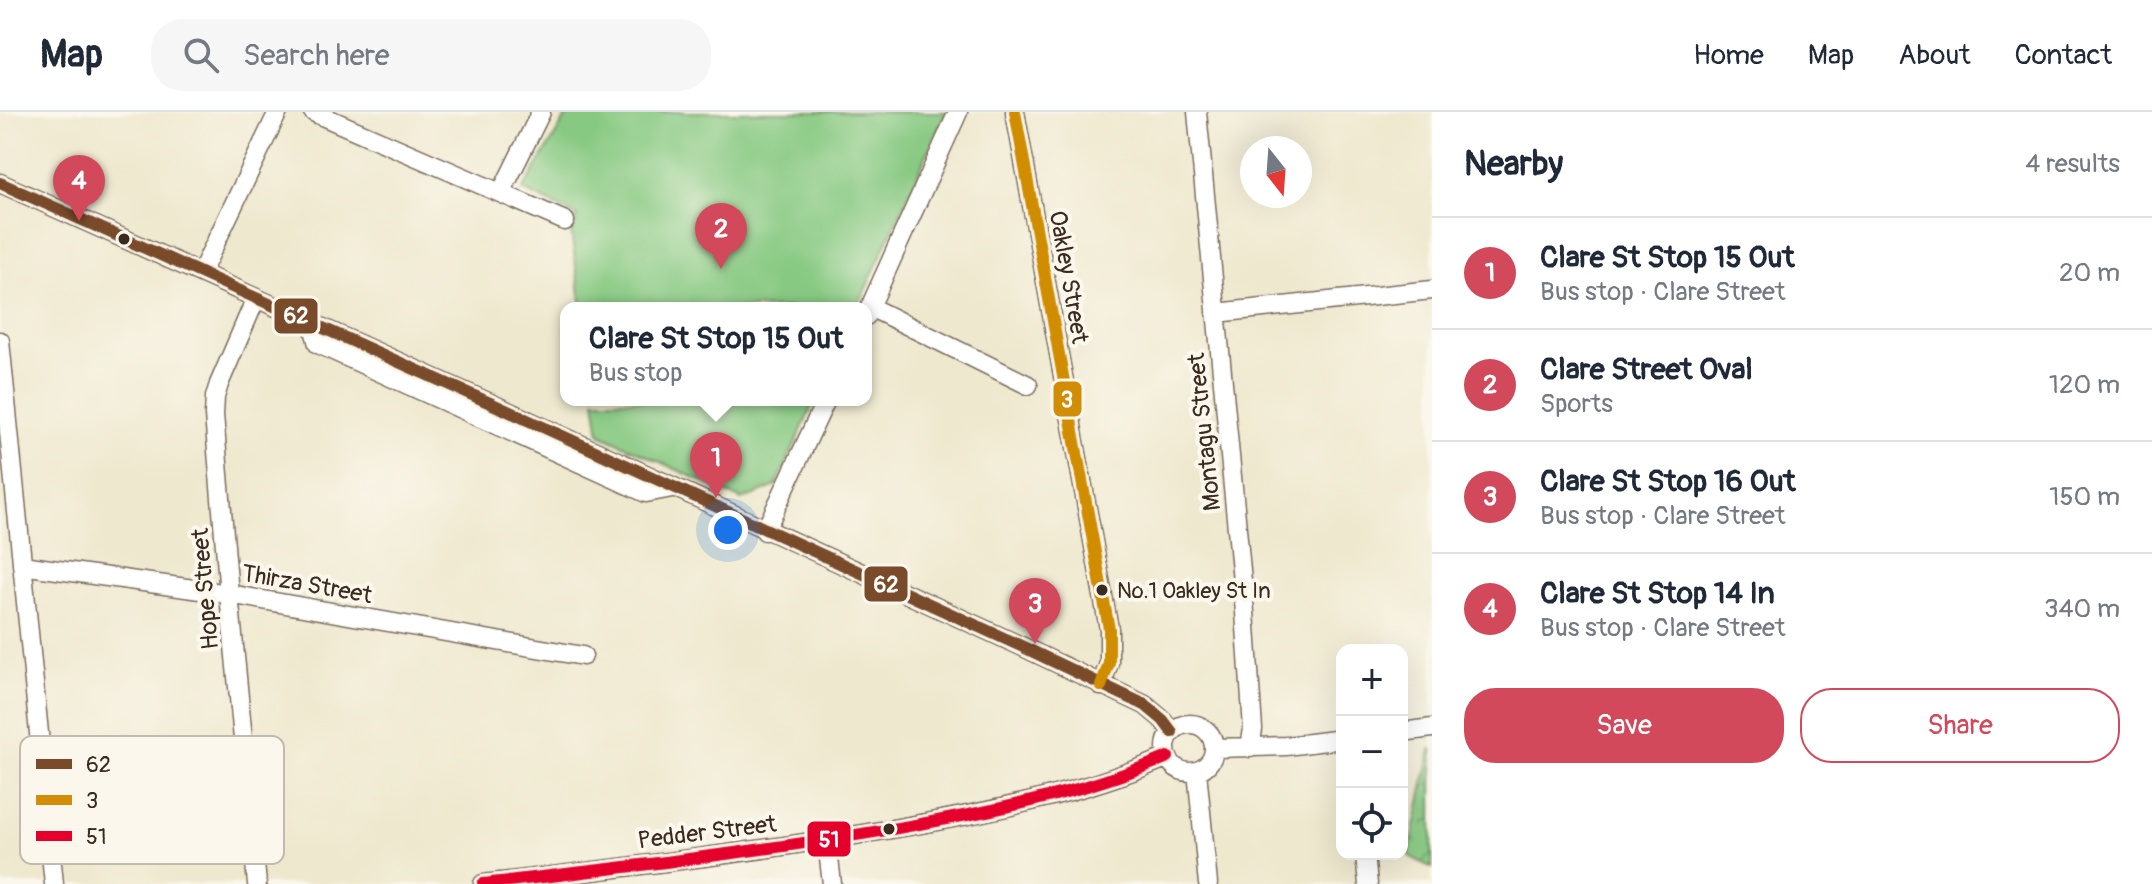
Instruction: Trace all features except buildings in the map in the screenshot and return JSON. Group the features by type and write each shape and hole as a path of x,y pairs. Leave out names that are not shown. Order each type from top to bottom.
{"street":[{"path":"201,273 278,112"},
{"path":"313,112 565,221"},
{"path":"501,193 541,112"},
{"path":"872,302 958,112"},
{"name":"Oakley Street","path":"1015,112 1109,629 1109,663 1101,686"},
{"name":"Montagu Street","path":"1197,112 1245,612 1253,729 1250,748"},
{"path":"0,183 1021,646 1145,705 1172,732"},
{"path":"1216,313 1432,290"},
{"name":"Hope Street","path":"243,736 215,397 256,298"},
{"path":"872,313 1028,385"},
{"path":"0,341 39,736"},
{"path":"765,531 823,406"},
{"name":"Thirza Street","path":"22,565 229,594 583,656"},
{"path":"1184,725 1199,725 1210,734 1214,748 1209,762 1197,771 1183,770 1172,763 1167,744 1172,732 1184,725"},
{"path":"1408,731 1432,728"},
{"path":"1214,748 1250,748 1336,740"},
{"name":"Pedder Street","path":"483,884 546,880 827,841 999,808 1124,775 1168,757"},
{"path":"1197,771 1208,884"},
{"path":"827,841 832,884"},
{"path":"1366,860 1368,884"},
{"path":"52,864 54,884"},
{"name":"Hope Street","path":"255,864 257,884"}],"green space":[{"path":"569,112 946,112 860,302 581,302 571,232 578,216 523,190"},
{"path":"596,406 812,406 776,486 742,500 600,434"},
{"path":"1432,749 1432,868 1409,856"}],"transit line":[{"name":"3","path":"1015,112 1109,629 1109,663 1101,686"},
{"name":"62","path":"0,183 1021,646 1145,705 1172,732"},
{"name":"51","path":"483,884 739,852 927,823 1067,792 1168,757"}],"place":[{"name":"Clare St Stop 14 In","path":"79,221"},
{"name":"Clare Street Oval","path":"721,269"},
{"name":"Clare St Stop 15 Out","path":"716,498"},
{"name":"No.1 Oakley St In","path":"1102,590"},
{"name":"Clare St Stop 16 Out","path":"1035,644"}]}
